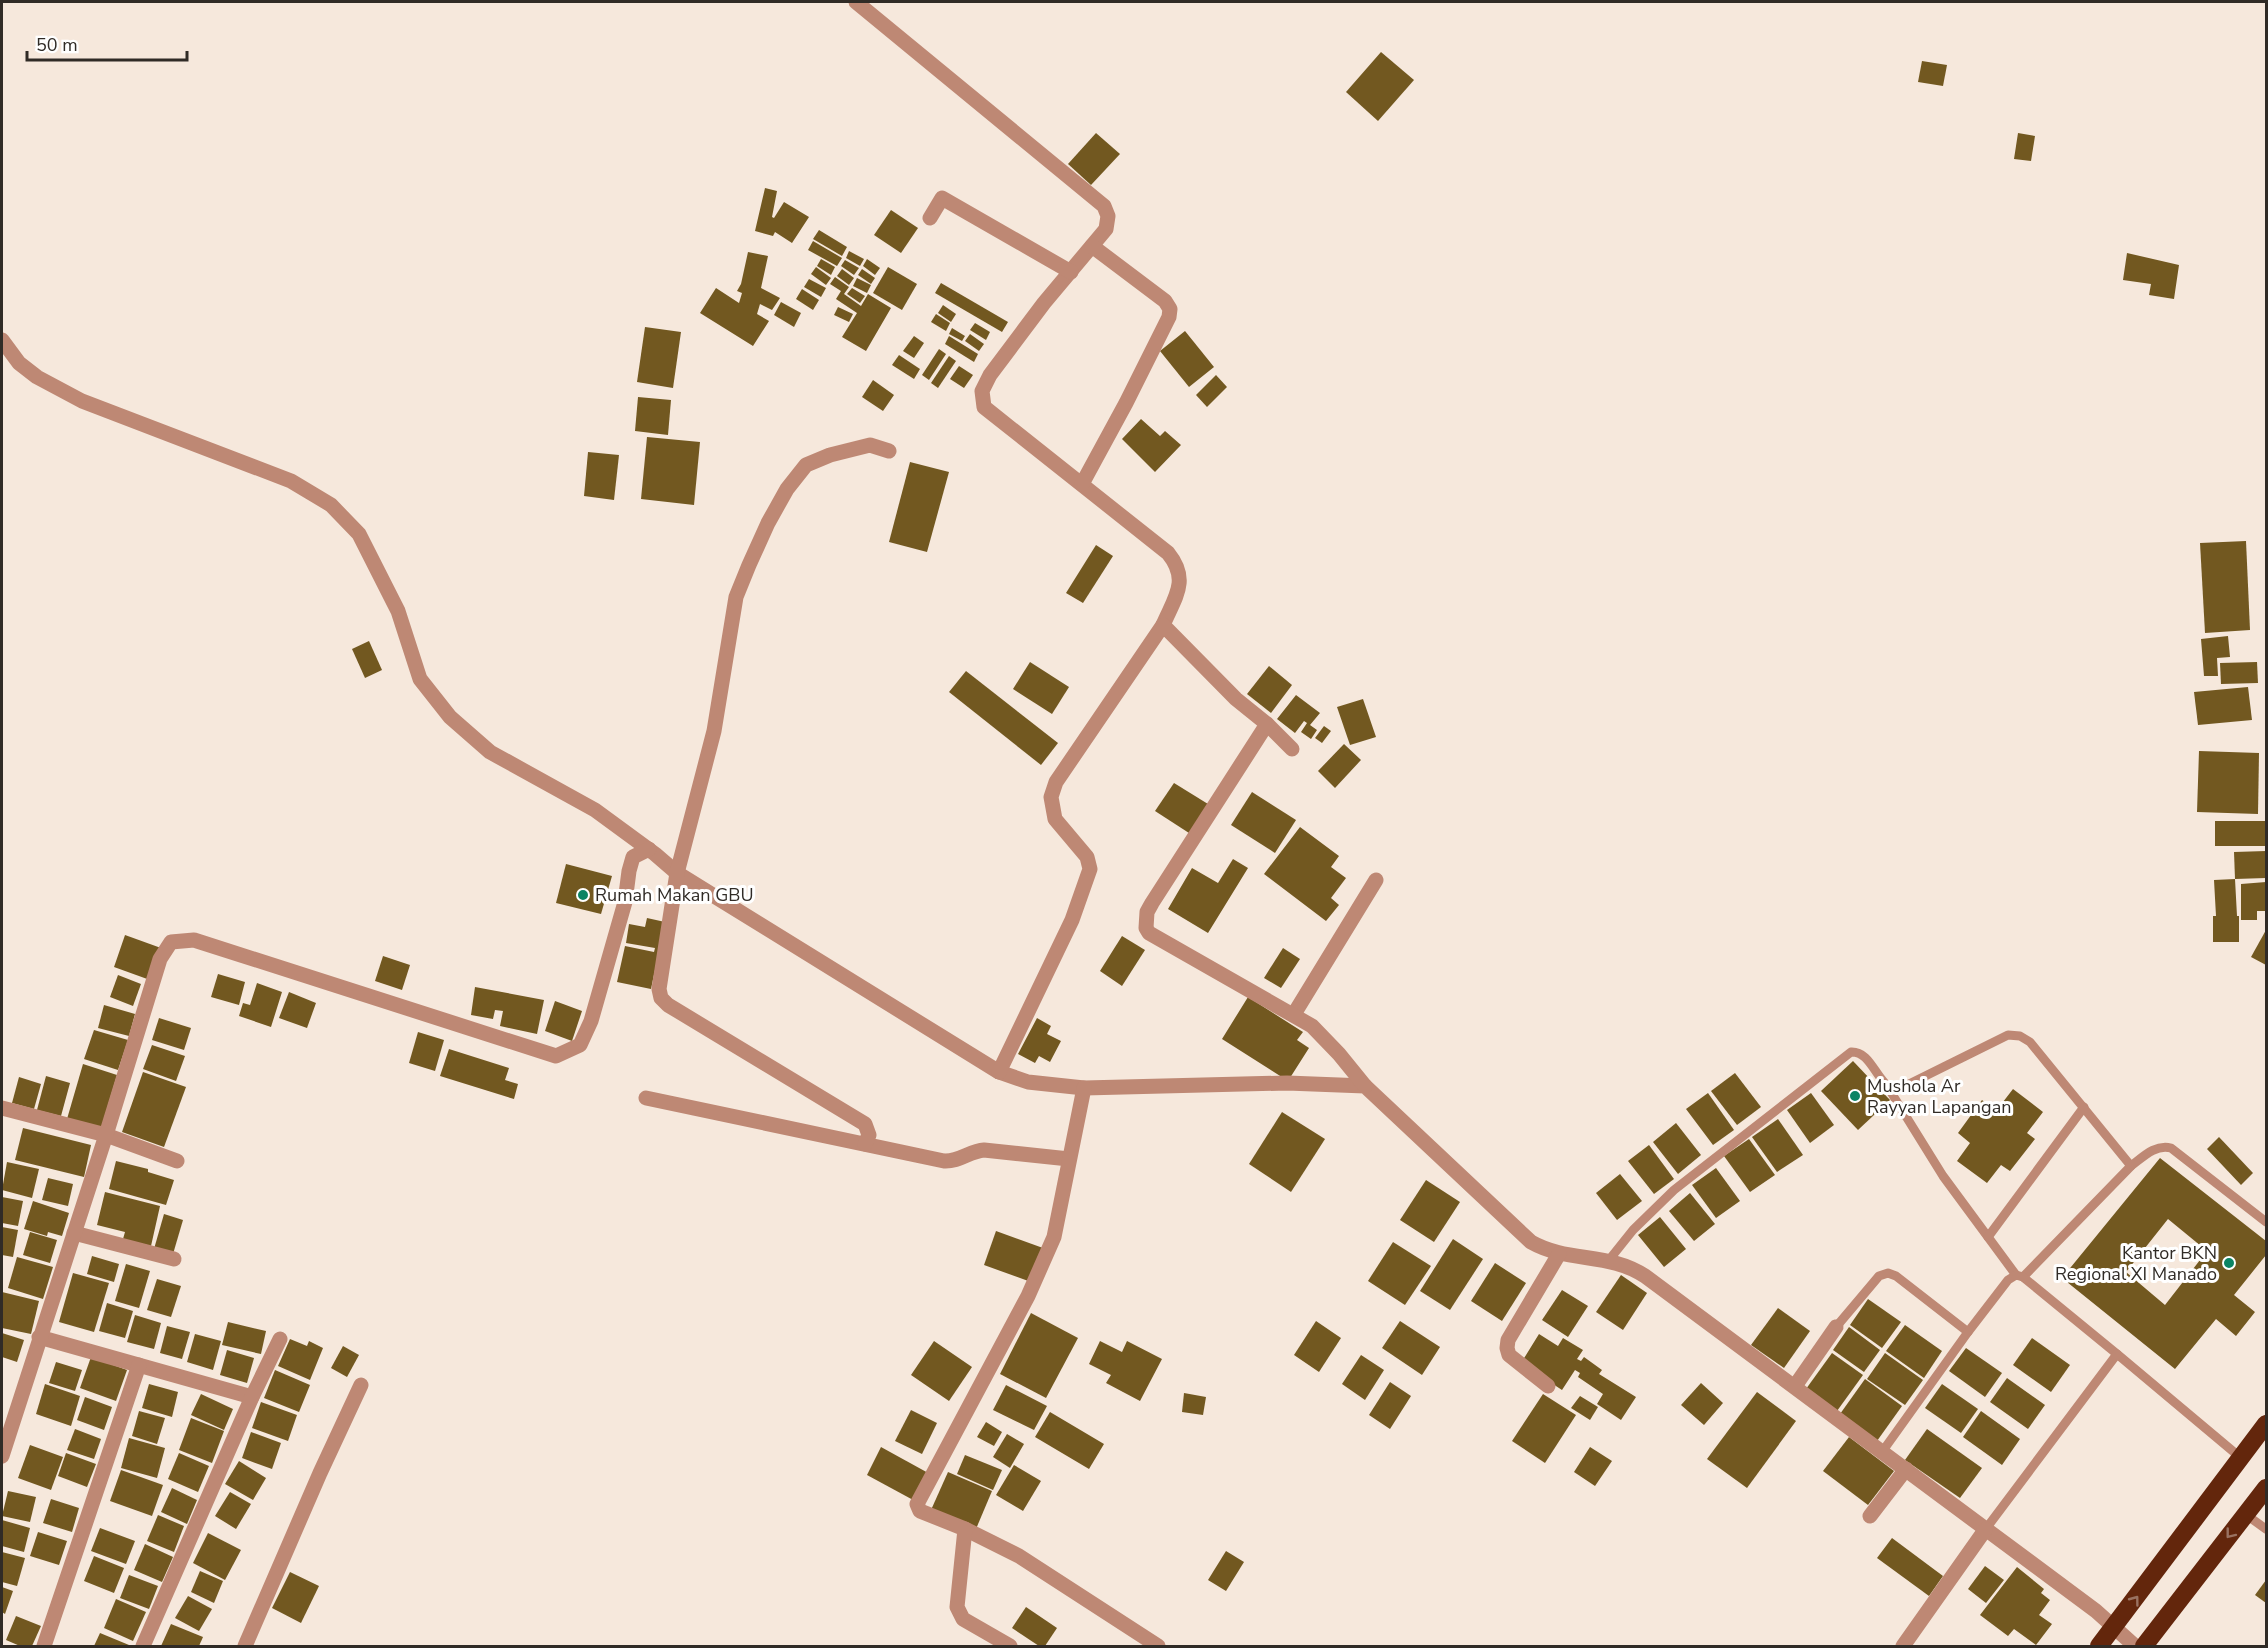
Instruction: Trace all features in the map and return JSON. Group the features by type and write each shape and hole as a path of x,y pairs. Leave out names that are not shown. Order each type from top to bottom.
{"highway":[{"path":"2099,1647 2266,1424"},
{"path":"2144,1647 2266,1488"}],"street":[{"path":"856,2 1104,206 1108,216 1106,229 1044,303 990,375 982,391 982,398 984,407 1168,553 1177,564 1180,576 1178,588 1163,625 1056,782 1051,797 1055,819 1087,857 1090,869 1072,920 999,1072"},
{"path":"930,218 942,198 1071,272"},
{"path":"1082,484 1126,403 1169,317 1170,309 1165,301 1092,246"},
{"path":"2,340 20,363 37,377 82,401 291,481 331,506 359,534 398,611 420,679 450,717 490,752 595,810 649,849 677,873 999,1072 1028,1083 1084,1088 1287,1083 1365,1086"},
{"path":"865,1144 869,1135 865,1124 668,1005 661,998 658,989 677,873 714,731 736,597 768,523 787,489 806,465 830,455 870,445 889,451"},
{"path":"1163,625 1236,699 1267,724 1292,749"},
{"path":"1267,724 1152,903 1147,912 1146,928 1149,933 1312,1026 1365,1086 1531,1242 1559,1254 1609,1260 1632,1267 1645,1275 2096,1611 2135,1647"},
{"path":"2,1456 106,1135 160,959 171,942 195,940 556,1056 580,1045 591,1021 626,902 629,870 633,858 649,849"},
{"path":"1294,1014 1376,880"},
{"path":"1084,1088 1054,1237 993,1365 917,1504 920,1511 965,1529 1019,1556 1158,1647"},
{"path":"646,1098 948,1162 974,1151 984,1150 1069,1158"},
{"path":"2,1108 106,1135 177,1161"},
{"path":"74,1233 174,1259"},
{"path":"1548,1386 1509,1355 1507,1348 1508,1340 1559,1254"},
{"path":"1795,1386 1836,1327"},
{"path":"39,1337 252,1397"},
{"path":"143,1647 252,1397 280,1339"},
{"path":"44,1647 139,1365"},
{"path":"245,1647 320,1473 361,1385"},
{"path":"1870,1516 1906,1470"},
{"path":"965,1529 958,1613 963,1619 1010,1647"},
{"path":"1903,1647 1985,1530"}],"lane":[{"path":"1889,1089 1897,1090 2008,1035 2020,1036 2030,1042 2131,1166"},
{"path":"1609,1260 1634,1230 1674,1190 1851,1052 1858,1052 1889,1089 1943,1176 2019,1276 2117,1354 2241,1458"},
{"path":"1988,1237 2084,1107"},
{"path":"1882,1452 2008,1280 2019,1276 2131,1166 2150,1152 2162,1146 2170,1148 2266,1222"},
{"path":"1836,1327 1879,1276 1887,1273 1896,1276 1968,1332"},
{"path":"1985,1530 2117,1354"},
{"path":"2246,1514 2266,1529"}],"building":[{"path":"1381,52 1414,80 1378,121 1346,92"},
{"path":"1922,61 1947,65 1943,86 1918,82"},
{"path":"1096,133 1120,154 1091,185 1068,164"},
{"path":"2018,133 2035,136 2031,161 2014,159"},
{"path":"765,188 777,191 772,217 774,218 784,202 809,217 792,243 775,232 773,236 755,231"},
{"path":"891,210 918,228 901,253 874,235"},
{"path":"819,230 847,247 842,256 813,239"},
{"path":"813,241 842,258 837,266 808,250"},
{"path":"849,251 864,259 860,266 846,258"},
{"path":"748,252 768,256 761,288 780,298 772,310 760,304 757,314 769,321 753,346 700,313 716,288 739,303 742,293 737,291 741,284"},
{"path":"2127,253 2179,265 2174,299 2149,295 2151,284 2123,280"},
{"path":"821,259 835,267 831,275 817,266"},
{"path":"867,259 880,268 875,275 863,266"},
{"path":"845,260 859,268 854,275 841,266"},
{"path":"816,267 831,278 826,285 811,274"},
{"path":"888,267 917,284 902,310 873,293"},
{"path":"842,269 854,278 849,285 837,276"},
{"path":"862,269 875,278 871,284 858,275"},
{"path":"835,277 849,287 844,294 861,306 868,294 891,308 866,351 842,337 857,313 836,299 841,291 830,284"},
{"path":"857,278 871,285 867,293 853,286"},
{"path":"809,279 826,288 821,297 804,287"},
{"path":"941,283 1008,322 1002,332 935,293"},
{"path":"852,288 865,296 860,303 847,294"},
{"path":"802,289 819,300 813,310 796,299"},
{"path":"781,302 801,313 794,327 774,315"},
{"path":"943,305 956,314 951,322 938,313"},
{"path":"838,307 853,314 849,322 834,315"},
{"path":"936,314 950,323 946,331 931,322"},
{"path":"975,323 990,332 986,340 970,330"},
{"path":"645,327 681,332 673,388 637,382"},
{"path":"952,328 965,336 962,341 949,334"},
{"path":"1185,331 1214,367 1189,387 1160,351"},
{"path":"970,334 984,344 979,351 965,341"},
{"path":"914,336 924,343 914,358 903,351"},
{"path":"949,336 978,354 974,362 945,344"},
{"path":"939,349 946,354 929,380 922,375"},
{"path":"899,355 920,369 914,379 892,365"},
{"path":"949,356 956,361 938,388 931,383"},
{"path":"959,366 973,375 964,388 950,379"},
{"path":"1216,375 1227,387 1207,407 1196,395"},
{"path":"873,380 894,395 883,411 862,397"},
{"path":"638,397 671,400 668,435 635,431"},
{"path":"1141,419 1160,436 1165,431 1181,445 1155,472 1122,439"},
{"path":"647,437 700,442 694,505 641,499"},
{"path":"588,452 619,455 614,500 584,496"},
{"path":"910,462 949,472 927,552 889,542"},
{"path":"2246,541 2250,630 2205,633 2200,543"},
{"path":"1096,545 1113,556 1083,603 1066,593"},
{"path":"2228,636 2230,657 2217,658 2218,676 2204,676 2201,639"},
{"path":"369,641 382,670 365,678 352,649"},
{"path":"1030,662 1069,687 1052,714 1013,689"},
{"path":"2257,662 2258,683 2221,684 2220,663"},
{"path":"1269,666 1292,685 1271,713 1247,694"},
{"path":"966,671 1058,743 1041,765 949,692"},
{"path":"2248,687 2252,720 2198,725 2194,692"},
{"path":"1296,695 1320,713 1310,725 1317,730 1311,739 1301,732 1307,723 1304,721 1295,733 1277,719"},
{"path":"1363,699 1376,737 1350,745 1337,707"},
{"path":"1324,726 1331,731 1322,743 1315,738"},
{"path":"1344,744 1361,760 1335,788 1318,771"},
{"path":"2199,751 2259,753 2258,814 2197,812"},
{"path":"1174,783 1208,804 1189,833 1155,811"},
{"path":"1252,792 1296,820 1275,853 1231,825"},
{"path":"2215,821 2266,821 2266,846 2215,846"},
{"path":"1300,827 1339,856 1331,867 1346,878 1331,898 1339,905 1326,921 1264,874"},
{"path":"2266,851 2266,878 2235,879 2234,852"},
{"path":"1233,859 1248,868 1208,933 1168,909 1192,868 1218,883"},
{"name":"Rumah Makan GBU","path":"566,864 612,876 601,914 556,903"},
{"path":"2235,879 2239,942 2213,942 2213,916 2216,916 2214,880"},
{"path":"2266,882 2266,911 2257,911 2257,920 2241,920 2241,884"},
{"path":"647,918 665,922 651,989 617,982 625,946 654,952 655,948 626,943 629,924 645,927"},
{"path":"2266,930 2266,965 2251,957"},
{"path":"125,935 161,948 150,980 114,967"},
{"path":"1122,936 1145,950 1122,986 1100,971"},
{"path":"1283,948 1300,959 1281,988 1264,978"},
{"path":"383,956 410,965 402,990 375,981"},
{"path":"218,974 245,982 239,1005 211,997"},
{"path":"118,975 141,984 133,1006 110,997"},
{"path":"257,983 282,992 271,1027 239,1016 243,1003 250,1005"},
{"path":"475,987 544,1000 537,1034 500,1026 503,1011 495,1010 493,1019 471,1015"},
{"path":"289,992 316,1003 307,1028 279,1018"},
{"path":"1248,997 1303,1032 1297,1040 1309,1048 1288,1081 1222,1039"},
{"path":"555,1001 582,1011 572,1041 545,1031"},
{"path":"104,1005 135,1014 129,1036 98,1028"},
{"path":"159,1018 191,1028 184,1050 152,1040"},
{"path":"1037,1018 1051,1026 1047,1034 1061,1041 1050,1062 1039,1056 1035,1063 1018,1054"},
{"path":"94,1030 128,1040 118,1070 84,1059"},
{"path":"418,1032 444,1040 435,1071 409,1063"},
{"path":"152,1045 185,1056 176,1081 143,1069"},
{"path":"449,1049 509,1068 505,1080 518,1084 514,1099 440,1076"},
{"name":"Mushola Ar Rayyan Lapangan","path":"1853,1061 1890,1100 1858,1130 1821,1091"},
{"path":"83,1064 117,1075 101,1129 67,1119"},
{"path":"143,1072 186,1087 164,1147 122,1132"},
{"path":"1735,1073 1761,1107 1737,1125 1711,1091"},
{"path":"46,1076 70,1083 61,1116 37,1110"},
{"path":"19,1077 41,1084 34,1109 12,1103"},
{"path":"2013,1089 2043,1112 2027,1133 2035,1139 2010,1171 2001,1165 1987,1183 1957,1161 1970,1143 1958,1133 1982,1100 1996,1111"},
{"path":"1708,1093 1734,1130 1713,1145 1686,1109"},
{"path":"1811,1093 1834,1125 1810,1143 1787,1110"},
{"path":"1282,1112 1325,1139 1291,1192 1249,1164"},
{"path":"1778,1119 1803,1155 1777,1172 1752,1137"},
{"path":"1676,1123 1701,1155 1678,1174 1653,1142"},
{"path":"23,1128 91,1145 84,1177 15,1160"},
{"path":"2219,1137 2253,1173 2241,1185 2207,1149"},
{"path":"1749,1139 1775,1175 1750,1192 1724,1156"},
{"path":"1649,1145 1674,1179 1654,1194 1628,1161"},
{"name":"Kantor BKN Regional XI Manado","path":"2160,1158 2266,1241 2266,1255 2234,1295 2255,1312 2236,1336 2216,1319 2175,1369 2062,1278","holes":["2168,1219 2207,1251 2165,1305 2126,1272"]},
{"path":"116,1161 148,1169 148,1172 174,1180 166,1205 109,1189"},
{"path":"7,1162 39,1169 32,1198 2,1190"},
{"path":"1716,1168 1740,1201 1716,1218 1692,1185"},
{"path":"1620,1174 1642,1201 1617,1220 1596,1193"},
{"path":"48,1178 73,1184 68,1206 42,1200"},
{"path":"1426,1180 1460,1202 1434,1242 1400,1220"},
{"path":"105,1192 160,1206 151,1246 123,1239 125,1232 97,1225"},
{"path":"1690,1193 1715,1224 1694,1241 1669,1211"},
{"path":"2,1197 23,1201 18,1226 2,1223"},
{"path":"33,1201 69,1213 62,1236 48,1232 47,1236 24,1229"},
{"path":"164,1214 183,1220 173,1254 154,1249"},
{"path":"1660,1217 1686,1249 1664,1267 1638,1235"},
{"path":"2,1227 18,1230 13,1257 2,1255"},
{"path":"996,1231 1043,1248 1031,1282 984,1265"},
{"path":"30,1232 57,1240 50,1263 23,1255"},
{"path":"1453,1239 1483,1259 1450,1310 1420,1291"},
{"path":"1393,1242 1431,1266 1405,1305 1368,1281"},
{"path":"92,1256 119,1264 114,1282 87,1274"},
{"path":"17,1257 53,1267 43,1299 8,1288"},
{"path":"1495,1263 1526,1283 1502,1321 1471,1301"},
{"path":"126,1264 150,1271 139,1308 115,1301"},
{"path":"73,1273 109,1283 94,1332 59,1322"},
{"path":"1621,1275 1647,1293 1623,1330 1596,1312"},
{"path":"157,1279 181,1286 171,1317 147,1310"},
{"path":"1562,1290 1588,1306 1568,1337 1542,1320"},
{"path":"2,1292 39,1301 31,1334 2,1328"},
{"path":"1868,1299 1901,1322 1882,1348 1850,1325"},
{"path":"107,1303 133,1311 125,1338 99,1331"},
{"path":"1778,1308 1810,1331 1784,1368 1751,1345"},
{"path":"1031,1313 1078,1338 1046,1398 1000,1374"},
{"path":"135,1315 161,1323 154,1349 127,1342"},
{"path":"1316,1321 1341,1338 1319,1372 1294,1355"},
{"path":"1400,1321 1440,1347 1422,1375 1382,1348"},
{"path":"228,1322 266,1331 261,1354 222,1345"},
{"path":"1905,1325 1942,1351 1924,1378 1886,1351"},
{"path":"167,1326 190,1332 182,1359 160,1353"},
{"path":"1849,1327 1880,1350 1864,1372 1833,1350"},
{"path":"2,1333 24,1340 17,1362 2,1357"},
{"path":"195,1334 221,1341 213,1370 187,1362"},
{"path":"1539,1334 1558,1346 1563,1338 1583,1350 1577,1359 1581,1361 1584,1357 1602,1370 1599,1374 1636,1397 1621,1420 1597,1404 1603,1394 1578,1377 1580,1373 1575,1370 1562,1390 1521,1363"},
{"path":"2032,1338 2070,1365 2051,1392 2013,1365"},
{"path":"290,1339 307,1346 309,1341 323,1348 310,1380 278,1366"},
{"path":"934,1341 972,1367 949,1401 911,1375"},
{"path":"1100,1341 1122,1352 1127,1341 1162,1359 1140,1401 1106,1383 1111,1375 1089,1364"},
{"path":"343,1346 359,1355 347,1377 331,1368"},
{"path":"1966,1348 2002,1373 1985,1397 1949,1371"},
{"path":"227,1350 254,1358 247,1383 220,1375"},
{"path":"1832,1353 1863,1375 1837,1411 1806,1389"},
{"path":"1885,1353 1923,1380 1905,1405 1867,1379"},
{"path":"1361,1355 1384,1370 1365,1400 1342,1384"},
{"path":"91,1357 127,1370 116,1401 80,1388"},
{"path":"56,1362 82,1370 75,1391 49,1383"},
{"path":"275,1370 310,1385 299,1412 264,1398"},
{"path":"2007,1378 2045,1405 2028,1429 1990,1402"},
{"path":"1865,1379 1902,1406 1877,1441 1840,1414"},
{"path":"1390,1382 1411,1396 1390,1429 1369,1415"},
{"path":"1701,1383 1723,1403 1704,1425 1681,1405"},
{"path":"45,1384 80,1396 71,1426 36,1414"},
{"path":"149,1384 178,1392 172,1417 142,1408"},
{"path":"1942,1384 1978,1409 1961,1433 1925,1408"},
{"path":"1006,1385 1047,1406 1034,1430 993,1410"},
{"path":"1757,1392 1796,1421 1747,1488 1707,1459"},
{"path":"1184,1393 1206,1397 1203,1415 1182,1412"},
{"path":"201,1394 233,1409 224,1430 191,1415"},
{"path":"1543,1394 1576,1415 1545,1463 1512,1441"},
{"path":"1580,1396 1598,1407 1590,1420 1571,1408"},
{"path":"85,1397 112,1407 104,1430 77,1420"},
{"path":"261,1402 297,1415 288,1441 252,1428"},
{"path":"911,1410 937,1423 922,1454 895,1441"},
{"path":"139,1411 165,1418 157,1444 132,1436"},
{"path":"1981,1411 2020,1439 2002,1465 1963,1437"},
{"path":"1050,1412 1104,1444 1089,1469 1035,1437"},
{"path":"191,1418 224,1431 212,1463 179,1450"},
{"path":"986,1422 1002,1432 994,1446 977,1437"},
{"path":"75,1429 101,1439 94,1459 67,1450"},
{"path":"1927,1429 1982,1468 1960,1498 1905,1460"},
{"path":"251,1432 281,1443 272,1469 242,1458"},
{"path":"1007,1434 1024,1444 1010,1468 993,1457"},
{"path":"1849,1437 1894,1471 1868,1505 1823,1471"},
{"path":"129,1438 165,1448 157,1478 121,1468"},
{"path":"30,1445 63,1457 51,1490 18,1478"},
{"path":"881,1447 930,1474 915,1501 867,1475"},
{"path":"1590,1447 1612,1461 1595,1486 1574,1472"},
{"path":"66,1453 96,1464 87,1487 58,1476"},
{"path":"179,1453 209,1466 198,1492 168,1479"},
{"path":"965,1455 1002,1470 993,1490 957,1474"},
{"path":"239,1461 266,1478 253,1500 225,1484"},
{"path":"1014,1465 1041,1481 1023,1511 996,1495"},
{"path":"121,1470 163,1485 152,1516 110,1501"},
{"path":"948,1472 992,1491 976,1529 931,1510"},
{"path":"172,1488 197,1500 187,1524 161,1512"},
{"path":"8,1491 36,1497 30,1522 2,1516"},
{"path":"230,1492 251,1504 236,1529 215,1516"},
{"path":"51,1499 79,1508 72,1532 43,1523"},
{"path":"158,1515 184,1526 174,1552 147,1541"},
{"path":"2,1520 30,1528 24,1552 2,1546"},
{"path":"100,1528 135,1541 126,1564 91,1551"},
{"path":"38,1532 67,1541 59,1565 30,1556"},
{"path":"208,1533 241,1550 225,1580 193,1563"},
{"path":"1892,1538 1943,1576 1929,1596 1877,1558"},
{"path":"145,1544 173,1557 162,1582 134,1570"},
{"path":"1226,1551 1244,1562 1226,1591 1208,1580"},
{"path":"2,1552 25,1558 17,1586 2,1582"},
{"path":"94,1556 124,1568 114,1593 84,1581"},
{"path":"1985,1566 2004,1580 1986,1603 1968,1589"},
{"path":"2017,1567 2044,1589 2041,1593 2050,1600 2039,1615 2052,1624 2036,1645 2014,1629 2008,1636 1980,1615"},
{"path":"200,1571 223,1581 214,1603 191,1592"},
{"path":"290,1572 319,1586 301,1623 272,1608"},
{"path":"129,1575 158,1586 149,1609 120,1598"},
{"path":"2266,1580 2266,1603 2255,1595"},
{"path":"2,1587 13,1591 5,1614 2,1612"},
{"path":"188,1596 212,1609 199,1631 175,1618"},
{"path":"116,1599 146,1612 133,1641 104,1628"},
{"path":"1026,1607 1057,1628 1045,1646 1039,1646 1012,1628"},
{"path":"16,1616 41,1626 32,1646 20,1646 6,1640"},
{"path":"171,1624 203,1637 199,1646 161,1646"},
{"path":"100,1633 129,1645 129,1646 94,1646"}],"place":[{"name":"Rumah Makan GBU","path":"583,895"},
{"name":"Mushola Ar Rayyan Lapangan","path":"1855,1096"},
{"name":"Kantor BKN Regional XI Manado","path":"2229,1263"}]}
